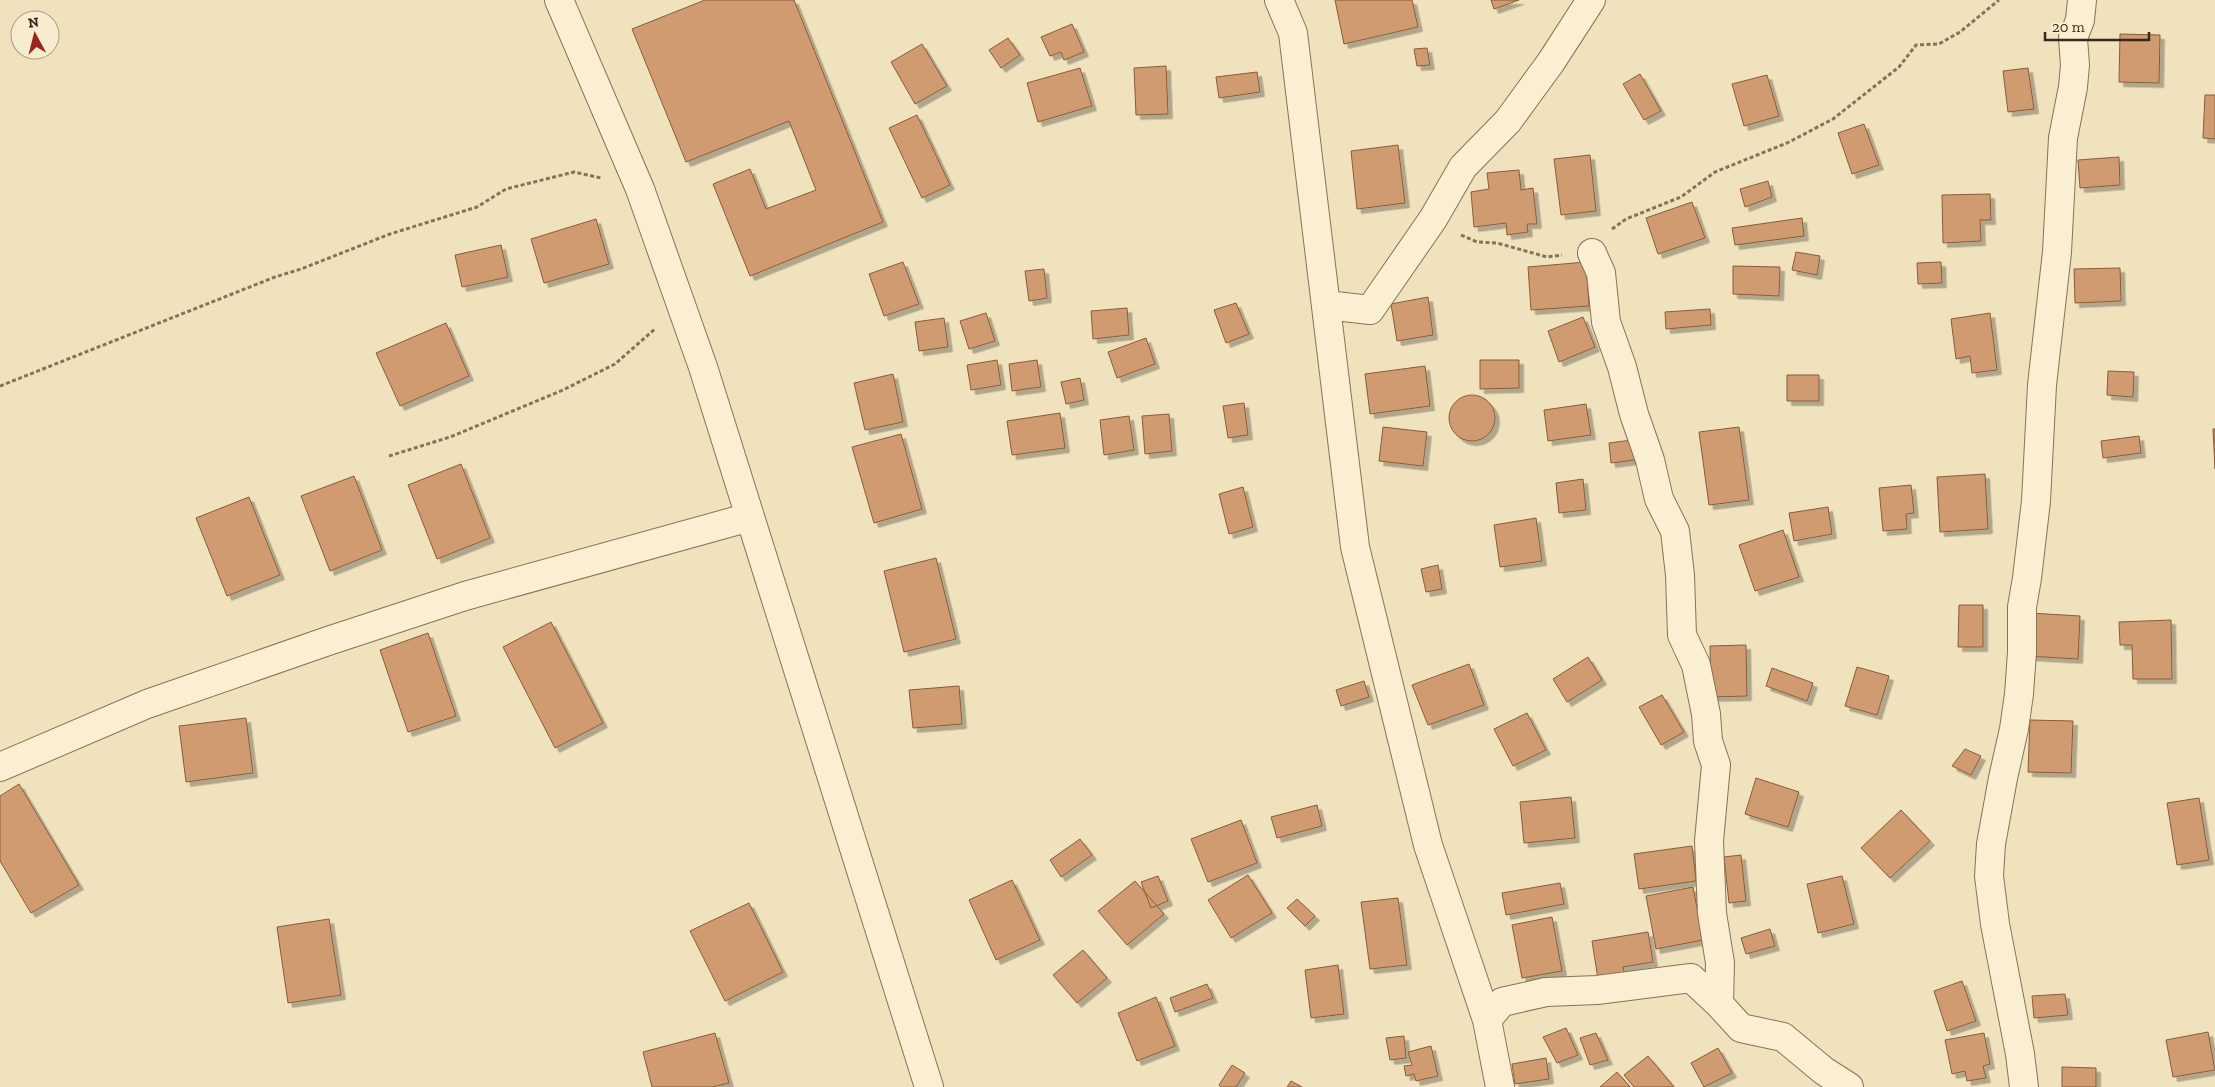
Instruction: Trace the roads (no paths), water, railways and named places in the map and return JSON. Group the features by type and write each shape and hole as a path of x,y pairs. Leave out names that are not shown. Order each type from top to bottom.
{"street":[{"path":"559,0 640,189 703,367 929,1087"},
{"path":"1278,0 1293,34 1355,547 1428,845 1487,1020 1500,1087"},
{"path":"1327,305 1370,310 1432,219 1462,167 1508,121 1551,62 1591,0"},
{"path":"2024,1087 2020,1054 1995,924 1989,876 1991,844 2014,729 2018,694 2022,652 2022,607 2036,501 2042,385 2057,252 2063,138 2073,87 2075,65 2074,38 2080,20 2082,0"},
{"path":"1592,253 1601,273 1606,322 1622,367 1634,414 1650,460 1659,499 1674,531 1680,575 1682,635 1696,666 1706,714 1708,741 1716,765 1709,841 1712,913 1720,963 1719,1004"},
{"path":"0,767 147,704 328,641 465,596 750,517"},
{"path":"1487,1020 1502,1002 1546,992 1596,990 1691,978 1719,1004 1740,1028 1783,1037 1824,1071 1849,1087"}]}
